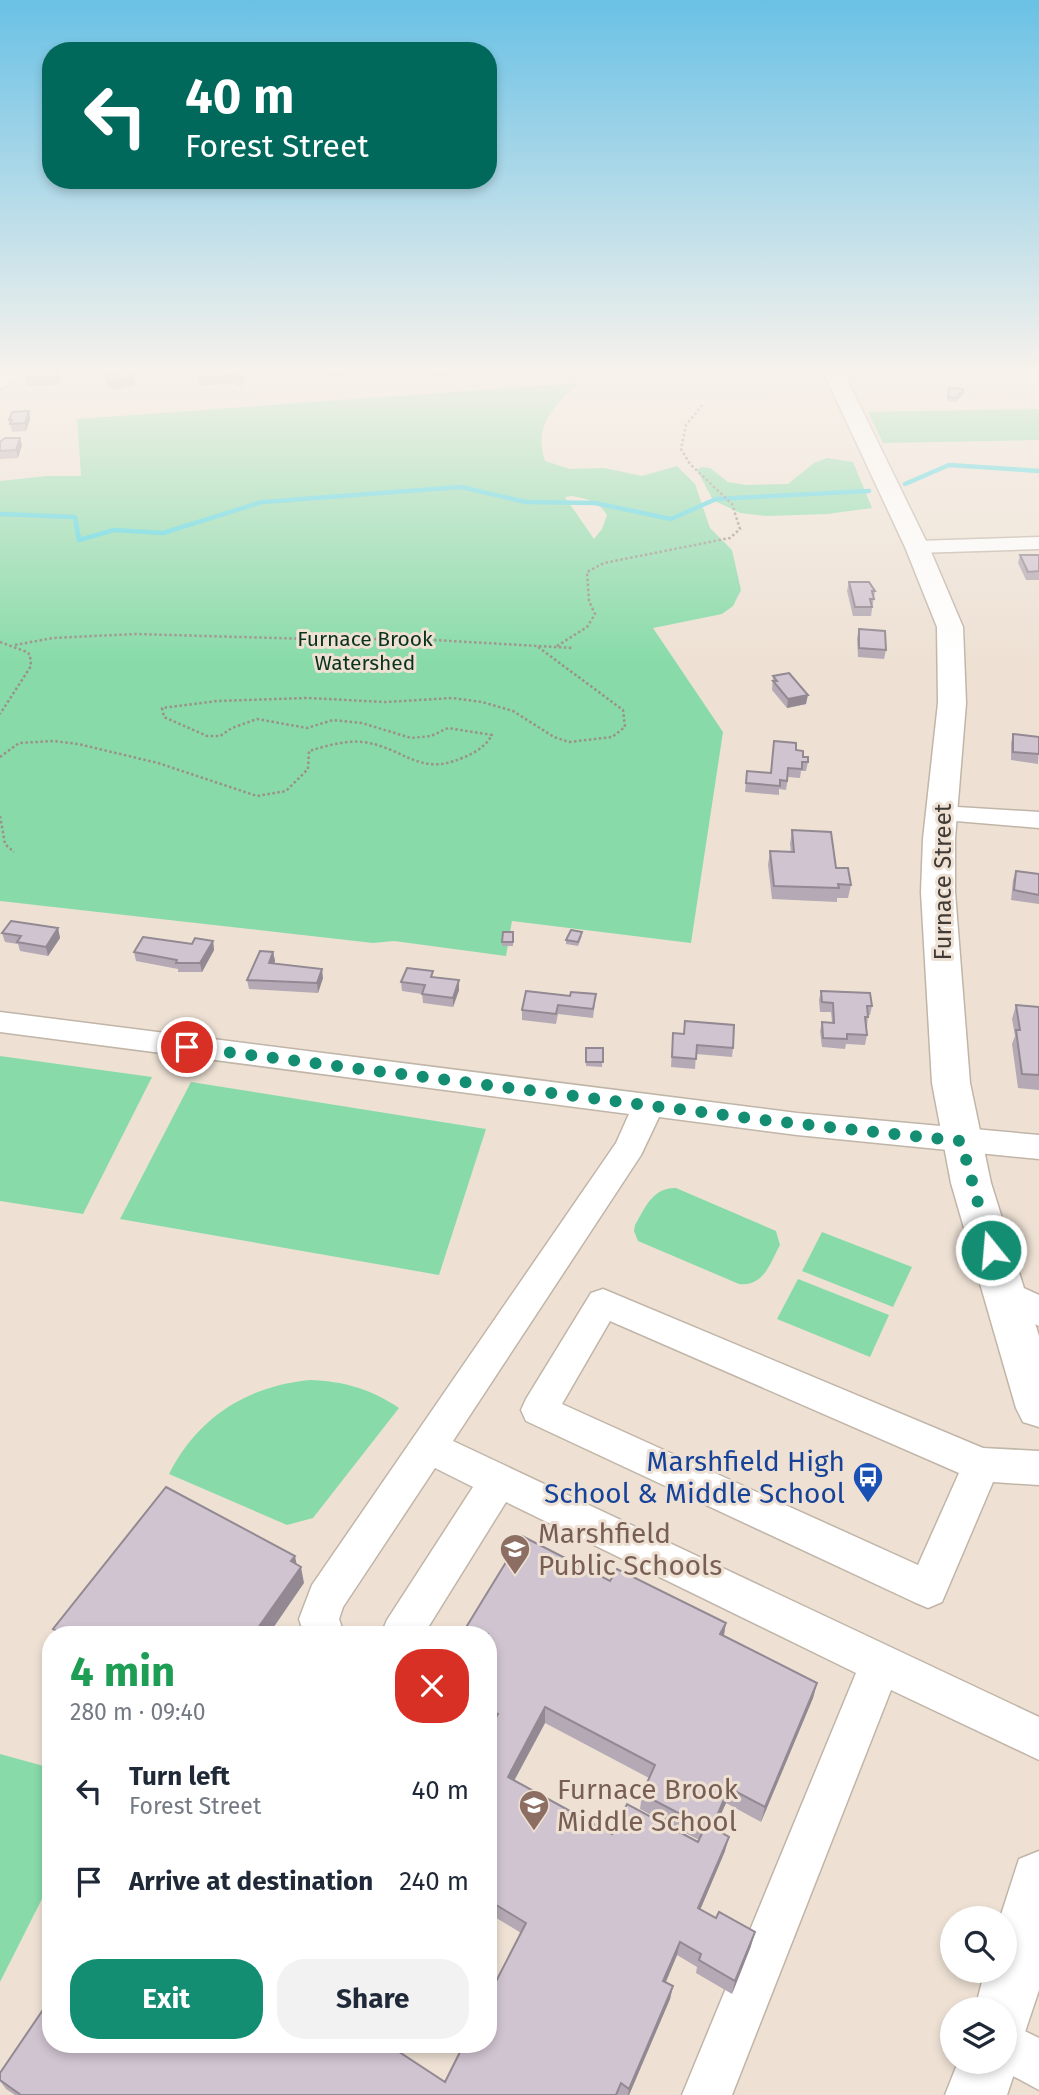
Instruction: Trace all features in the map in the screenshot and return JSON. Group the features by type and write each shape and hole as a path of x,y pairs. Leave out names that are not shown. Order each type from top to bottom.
{"main road":[{"name":"Furnace Street","path":"879,467 918,547 945,612 951,641 951,711 941,814 939,920 951,1083 961,1141 1039,1408"},
{"path":"1008,1997 1039,1879"},
{"path":"976,2095 984,2074"}],"street":[{"path":"918,547 1039,543"},
{"path":"941,814 1039,820"},
{"path":"0,1022 648,1106 961,1141 1039,1147"},
{"path":"321,1626 319,1619 326,1598 630,1147 648,1106"},
{"path":"1004,1293 1039,1312"},
{"path":"982,1465 928,1589 539,1410 603,1303 982,1465 1039,1468"},
{"path":"429,1447 1039,1739"},
{"path":"406,1626 499,1480"},
{"path":"707,2095 881,1662"},
{"path":"1017,2052 1039,2065"}],"path":[{"path":"555,648 587,627 595,614 589,601 587,572 604,563 730,538 740,529 732,504 693,467"},
{"path":"0,642 15,645 53,638 135,634 345,640 399,638 573,648"},
{"path":"0,714 32,666 30,655 15,645"},
{"path":"0,757 19,743 53,741 78,744 158,762 257,796 286,791 308,769 309,751 336,743 364,742 424,767 445,766 487,745 492,735 448,728 431,736 411,738 390,730 352,722 333,720 307,728 257,719 232,728 220,736 207,736 164,717 162,708 217,701 307,698 386,702 452,698 482,702 513,711 554,737 569,742 612,737 625,727 623,710 538,647"},
{"path":"0,816 5,844 14,852"}],"green space":[{"name":"Furnace Brook Watershed","path":"80,467 563,467 604,468 642,476 678,467 695,484 710,528 732,550 741,590 733,606 722,614 653,628 723,732 691,943 512,921 506,956 394,941 373,943 0,901 0,481 81,476","holes":["565,497 588,500 607,515 602,529 594,539"]},
{"path":"701,467 710,468 728,482 746,485 788,484 809,467 855,467 872,508 827,514 767,516 740,513 713,500 697,470"},
{"path":"0,1056 152,1077 83,1214 0,1201"},
{"path":"191,1082 486,1129 439,1275 120,1219"},
{"path":"676,1188 776,1231 780,1245 760,1278 748,1284 739,1284 638,1241 635,1225 646,1206 661,1191"},
{"path":"822,1232 912,1267 893,1307 802,1271"},
{"path":"798,1279 889,1315 870,1357 777,1319"},
{"path":"310,1380 356,1387 399,1408 313,1518 287,1525 169,1474 194,1437 226,1408 265,1389"},
{"path":"0,1754 42,1766 42,1899 0,1982"}],"building":[{"path":"1020,555 1039,555 1039,571 1028,572"},
{"path":"849,582 869,582 875,591 872,591 874,599 870,599 872,607 855,607"},
{"path":"859,629 885,631 886,650 859,648"},
{"path":"789,673 808,695 788,699 773,681 777,681 773,676"},
{"path":"1013,734 1039,737 1039,754 1013,752"},
{"path":"774,741 796,743 796,750 803,751 803,757 808,757 808,762 802,762 802,769 788,768 787,781 780,780 780,786 746,783 747,771 771,773"},
{"path":"792,830 831,832 836,868 848,868 851,885 838,884 839,888 774,886 770,851 794,852"},
{"path":"1016,871 1039,874 1039,895 1014,890"},
{"path":"11,921 58,928 46,947 17,942 21,936 2,933"},
{"path":"571,930 582,932 578,942 566,940"},
{"path":"503,932 513,932 513,942 502,942"},
{"path":"143,937 192,944 195,938 213,941 200,963 176,963 177,960 134,952"},
{"path":"260,951 273,952 269,963 322,969 317,983 247,980"},
{"path":"407,968 433,971 431,977 459,980 453,998 422,994 425,985 401,982"},
{"path":"526,991 570,996 571,992 596,994 593,1009 558,1005 556,1014 522,1010"},
{"path":"821,991 870,993 872,1006 867,1006 868,1017 865,1017 867,1035 847,1034 847,1039 823,1038 822,1022 834,1023 833,1003 822,1002"},
{"path":"1016,1005 1039,1007 1039,1075 1022,1074 1016,1030 1020,1030"},
{"path":"685,1021 734,1025 733,1048 697,1045 696,1059 672,1057 673,1033 684,1034"},
{"path":"586,1048 603,1048 603,1062 586,1062"},
{"path":"166,1487 295,1556 291,1561 301,1567 259,1626 55,1626"},
{"name":"Furnace Brook Middle School","path":"522,1536 610,1581 617,1569 726,1623 720,1634 817,1683 765,1807 729,1788 712,1827 729,1837 698,1908 716,1918 719,1912 755,1932 735,1981 699,1960 701,1954 680,1942 663,1981 673,1986 629,2089 621,2083 616,2095 21,2095 0,2080 0,2073 42,2011 42,2053 401,2053 445,2082 460,2053 497,2053 497,1979 526,1923 497,1905 497,1626 467,1626","holes":["545,1707 655,1765 642,1794 705,1827 698,1842 627,1804 612,1834 508,1777"]}],"waterway":[{"path":"905,484 945,467"},
{"path":"975,467 1039,471"},
{"path":"0,514 75,517 79,540 114,530 163,533 262,502 461,487 526,502 595,503 671,519 716,499 869,491"}],"place":[{"name":"Marshfield High School & Middle School","path":"868,1504"},
{"name":"Marshfield Public Schools","path":"515,1576"},
{"name":"Furnace Brook Middle School","path":"534,1832"}],"route":[{"path":"187,1047 507,1089 961,1141 991,1250"}]}
